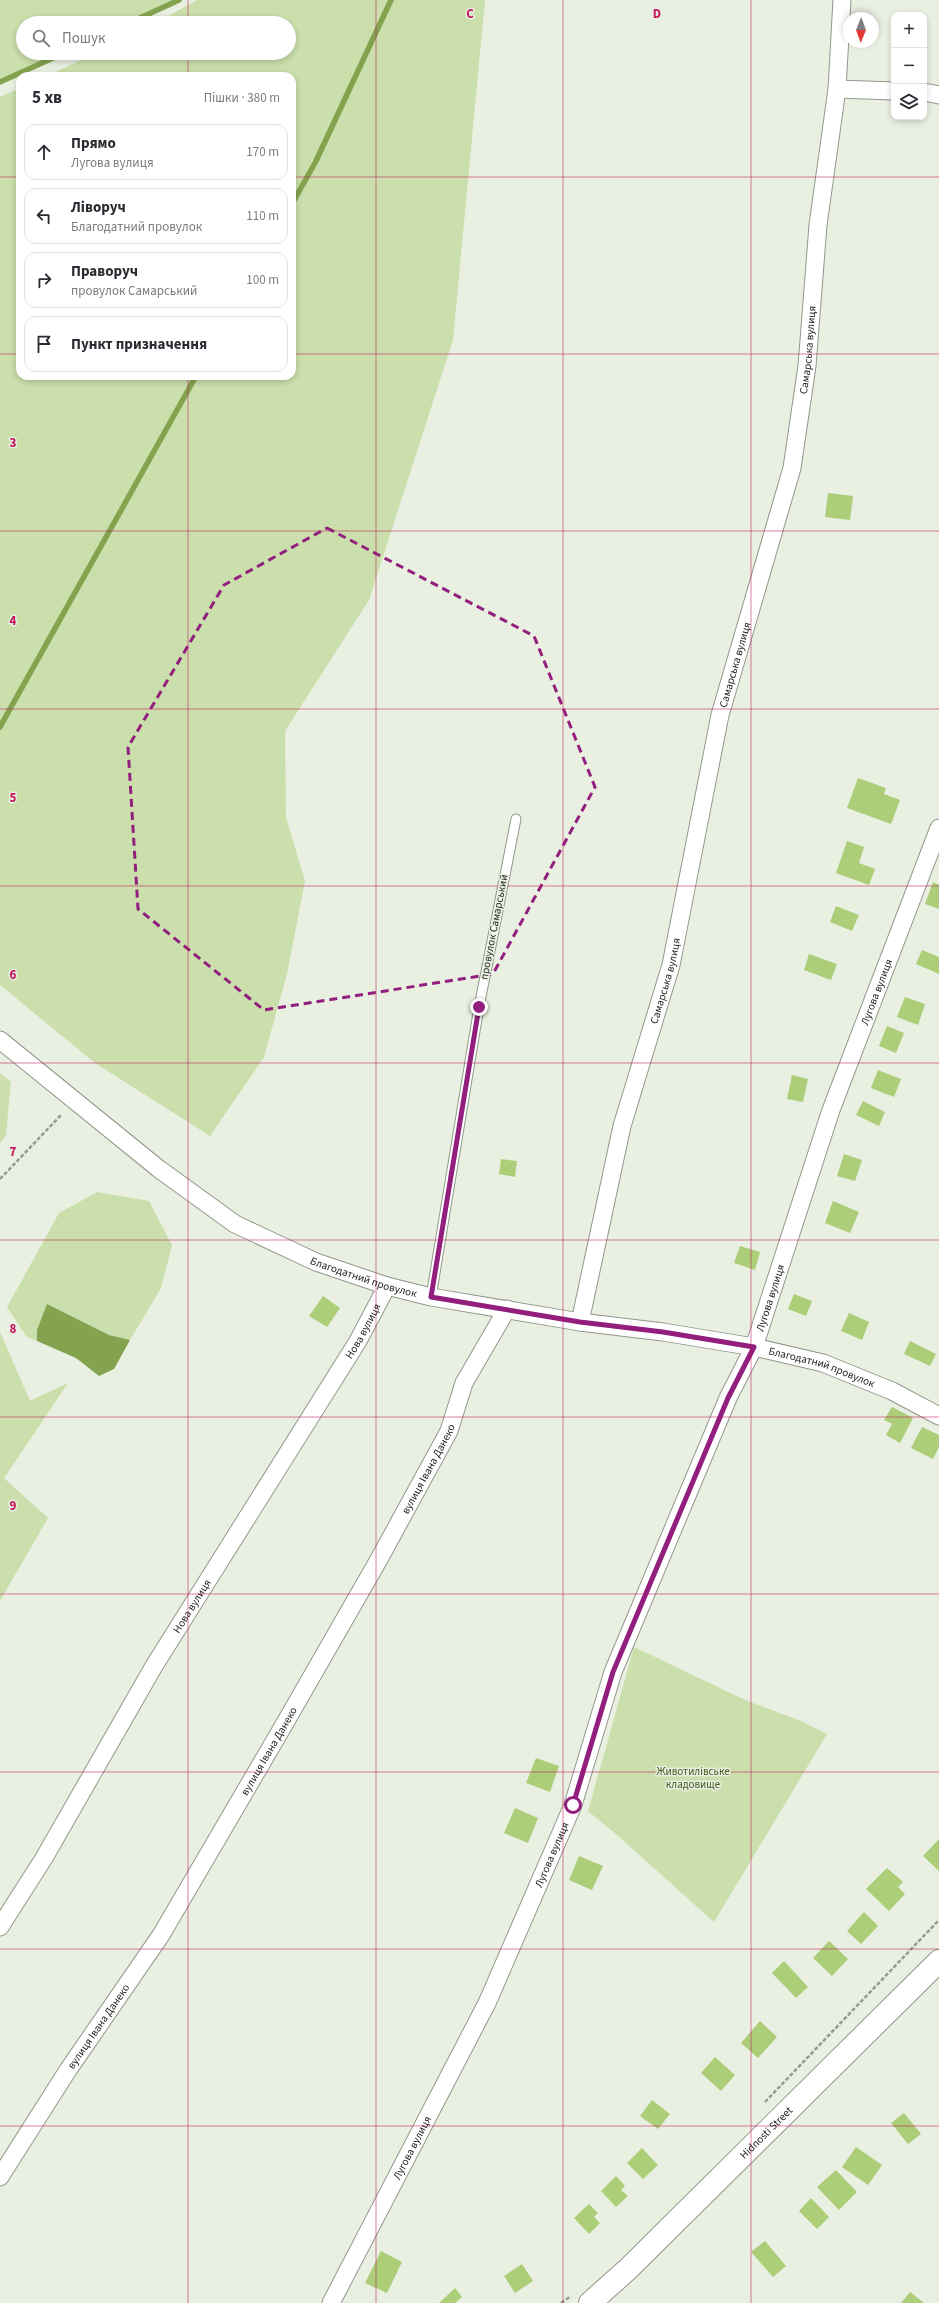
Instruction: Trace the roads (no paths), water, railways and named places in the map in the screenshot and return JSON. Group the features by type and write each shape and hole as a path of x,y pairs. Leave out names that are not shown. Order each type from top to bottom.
{"main road":[{"name":"Hidnosti Street","path":"582,2298 628,2269 939,1961"}],"street":[{"name":"Самарська вулиця","path":"580,1322 622,1126 671,965 720,715 792,468 807,366 818,225 837,89 842,0"},
{"path":"837,89 891,91"},
{"path":"927,93 939,95"},
{"name":"Лугова вулиця","path":"331,2303 487,2003 573,1805 613,1672 728,1398 754,1347 831,1110 939,828"},
{"name":"Благодатний провулок","path":"0,1040 74,1102 159,1169 235,1224 316,1262 387,1286 431,1297 580,1322 663,1332 754,1347 823,1363 892,1391 939,1416"},
{"name":"Нова вулиця","path":"0,1927 44,1858 154,1666 358,1341 387,1286"},
{"name":"вулиця Івана Данеко","path":"0,2177 68,2070 161,1935 378,1561 449,1431 464,1383 507,1309"}],"lane":[{"name":"провулок Самарський","path":"431,1297 479,1007 516,819"}],"waterway":[{"path":"144,16 179,0"},
{"path":"296,197 316,161 391,0"},
{"path":"22,72 49,60"},
{"path":"0,82 16,75"},
{"path":"0,727 194,380"}],"park label":[{"name":"Животилівське кладовище","path":"693,1777"}]}
